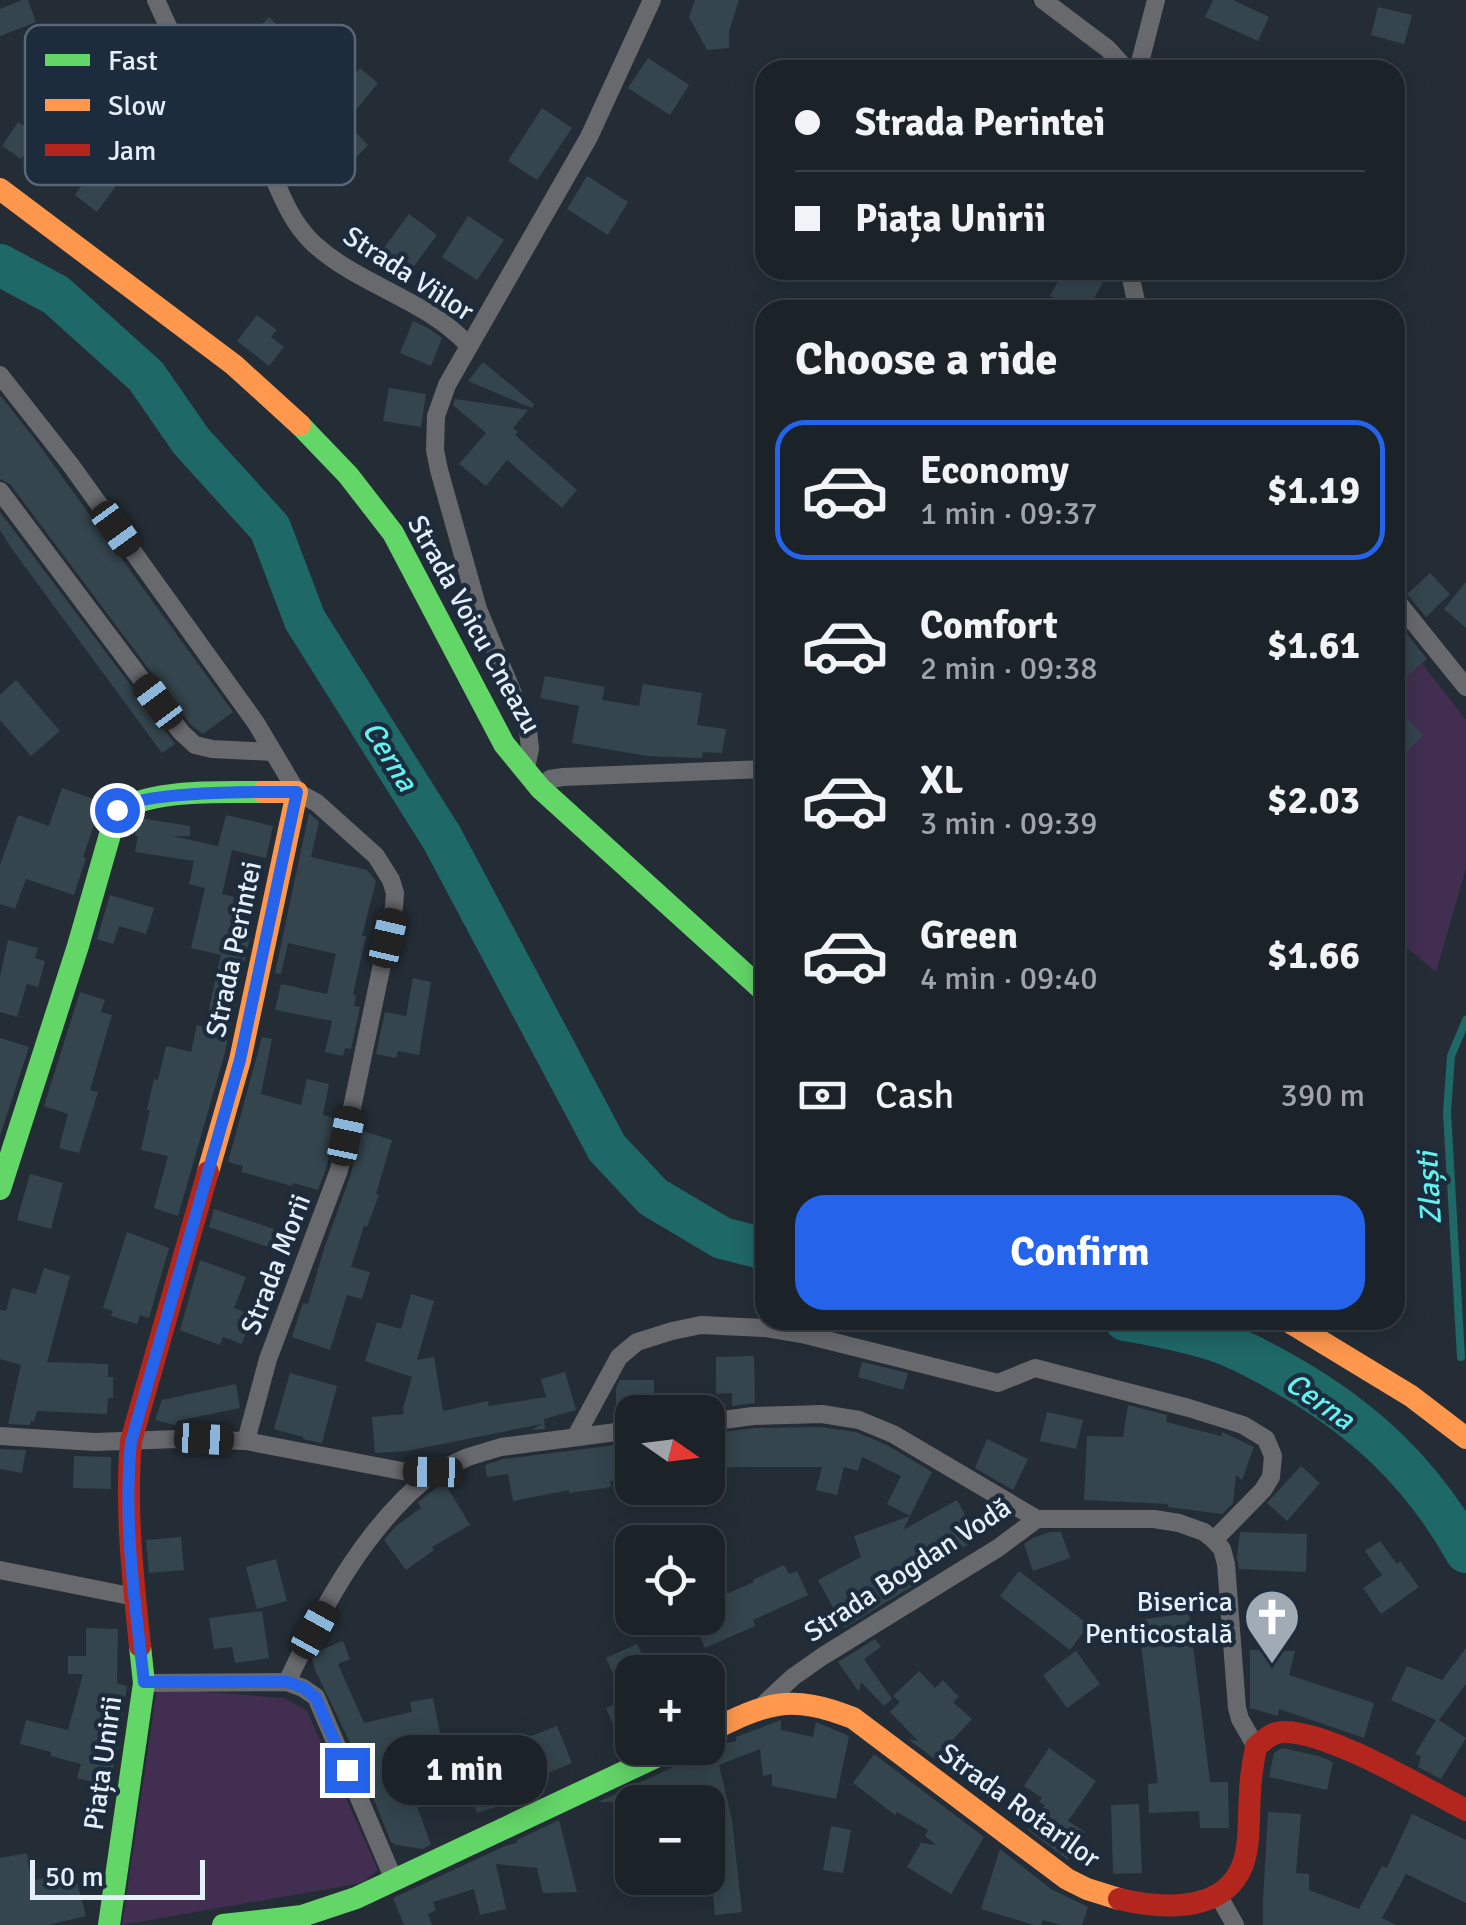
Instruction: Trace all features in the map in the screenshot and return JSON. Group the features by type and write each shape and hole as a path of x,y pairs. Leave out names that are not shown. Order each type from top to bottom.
{"street":[{"name":"Strada Viilor","path":"156,0 169,25"},
{"name":"Strada Viilor","path":"533,780 528,730 478,609 435,450 436,416 468,345 589,138 652,0"},
{"path":"1043,0 1118,60"},
{"path":"1140,60 1156,0"},
{"name":"Strada Viilor","path":"278,185 294,218 312,242 336,260 443,321 468,345"},
{"name":"Strada Voicu Cneazu","path":"0,188 234,365 313,437 394,533 504,744 533,780 755,983"},
{"path":"0,375 70,464 256,724 297,792"},
{"path":"0,491 181,732 195,744 212,748 273,752"},
{"path":"1405,611 1466,687"},
{"path":"533,780 755,770"},
{"path":"0,1188 117,810 124,804 155,797 297,792"},
{"name":"Strada Morii","path":"246,1441 268,1358 339,1170 394,907 391,880 376,856 317,803 297,792"},
{"name":"Strada Perintei","path":"144,1682 128,1510 131,1442 240,1060 297,792"},
{"path":"576,1436 619,1357 637,1342 700,1326 755,1328"},
{"path":"778,1330 998,1382 1035,1368 1189,1408 1243,1425 1266,1439 1273,1456 1271,1477 1214,1540 1226,1564 1237,1708 1256,1747"},
{"path":"1302,1330 1411,1396 1466,1438"},
{"path":"725,1420 822,1414 859,1420 894,1434 1036,1518"},
{"path":"394,1880 316,1698 288,1682 341,1580 372,1535 410,1490 433,1472 501,1447 615,1432"},
{"path":"0,1436 131,1442 178,1438 246,1441 407,1472 433,1472"},
{"name":"Strada Bogdan Vodă","path":"761,1706 823,1656 998,1548 1036,1518 1154,1520 1204,1532 1214,1540"},
{"path":"0,1570 134,1597"},
{"name":"Piața Unirii","path":"109,1925 144,1682 288,1682"},
{"name":"Strada Rotarilor","path":"725,1724 761,1706 791,1701 824,1706 854,1718 1067,1880 1113,1903 1176,1916 1198,1913 1221,1900"},
{"path":"1235,1925 1221,1900 1240,1874 1244,1858 1250,1770 1256,1747 1276,1733 1286,1731 1316,1738 1466,1810"},
{"path":"223,1925 305,1920 638,1765"}],"shaded area":[{"path":"1405,642 1466,720 1466,869 1436,972 1405,946"},
{"path":"157,1688 284,1698 307,1711 378,1870 362,1883 122,1925"}],"building":[{"path":"28,0 36,22 0,36 0,9"},
{"path":"695,0 739,0 729,31 729,48 707,50 689,17"},
{"path":"1213,0 1233,0 1269,17 1258,41 1205,17"},
{"path":"1378,7 1412,15 1404,44 1371,35"},
{"path":"269,17 277,25 261,25"},
{"path":"648,58 689,85 670,115 628,88"},
{"path":"360,68 378,83 355,111 355,74"},
{"path":"542,108 572,128 537,180 508,161"},
{"path":"18,122 25,127 25,157 21,159 2,146"},
{"path":"355,131 368,145 355,158"},
{"path":"587,176 628,202 608,235 567,209"},
{"path":"82,185 116,186 97,212 75,195"},
{"path":"409,214 437,235 409,273 381,252"},
{"path":"468,216 504,240 477,280 442,257"},
{"path":"1059,280 1103,283 1093,300 1058,300 1050,296"},
{"path":"257,315 277,330 271,337 284,347 269,366 237,341"},
{"path":"413,321 442,338 431,366 400,353"},
{"path":"483,362 534,404 532,408 468,381"},
{"path":"389,388 426,394 421,427 383,421"},
{"path":"0,395 233,712 203,734 190,724 10,484 0,479"},
{"path":"455,399 528,410 513,428 518,432 515,435 577,490 562,508 507,460 486,486 459,464 486,433 453,405"},
{"path":"0,512 175,744 162,753 12,549 0,530"},
{"path":"1430,573 1450,594 1426,617 1407,594"},
{"path":"1466,582 1466,628 1444,609"},
{"path":"1405,632 1427,659 1405,677"},
{"path":"545,676 605,687 602,700 639,706 643,684 702,693 697,725 726,729 722,753 703,752 702,758 647,756 572,743 579,706 540,698"},
{"path":"16,680 60,731 31,756 0,720 0,695"},
{"path":"1405,716 1423,735 1405,753"},
{"path":"62,788 102,802 74,895 26,879 15,909 0,904 0,865 18,815 49,826"},
{"path":"309,813 319,822 311,857 367,870 376,881 353,994 354,1006 360,1007 351,1049 345,1048 343,1056 325,1052 332,1021 275,1010 281,984 327,994 336,954 288,943 281,974 275,973"},
{"path":"226,815 273,826 266,858 232,850 222,894 234,897 233,902 242,905 238,924 252,927 224,1056 178,1216 154,1208 168,1156 141,1150 147,1110 166,1046 191,1052 197,1025 205,1027 221,955 191,948 205,888 189,884 194,861 135,852 135,836 140,818 190,826 190,836 172,836 218,846"},
{"path":"110,895 154,908 146,934 119,926 113,944 97,939"},
{"path":"8,940 38,948 35,958 45,961 38,987 27,984 17,1017 0,1012 0,976"},
{"path":"413,978 431,982 419,1055 398,1051 396,1058 376,1054 385,1012 406,1016"},
{"path":"80,992 105,1000 101,1012 112,1015 90,1090 98,1092 79,1153 59,1148 68,1114 44,1106"},
{"path":"262,1037 272,1039 261,1094 301,1105 307,1079 329,1084 323,1115 336,1119 336,1123 318,1190 241,1172 243,1166 228,1162"},
{"path":"0,1038 29,1047 0,1136"},
{"path":"360,1130 392,1140 376,1194 379,1195 351,1267 370,1272 362,1299 347,1295 330,1350 292,1337 303,1303 308,1304 351,1174"},
{"path":"30,1174 63,1183 51,1229 17,1220"},
{"path":"214,1209 280,1231 274,1249 209,1227"},
{"path":"127,1232 169,1248 149,1318 140,1315 137,1324 111,1316 113,1311 103,1308"},
{"path":"200,1260 246,1277 234,1308 252,1315 242,1344 223,1337 220,1345 180,1330"},
{"path":"44,1268 70,1276 47,1362 108,1364 108,1377 113,1377 113,1398 108,1398 107,1414 37,1411 30,1425 8,1424 21,1365 0,1359 0,1310 6,1311 12,1288 36,1294"},
{"path":"411,1294 434,1301 417,1360 434,1357 443,1411 488,1401 489,1406 546,1397 541,1379 565,1372 576,1410 544,1419 545,1429 531,1430 542,1424 407,1451 375,1453 372,1417 404,1414 412,1377 365,1361 377,1322 401,1329"},
{"path":"754,1356 755,1403 732,1406 732,1393 716,1394 716,1357"},
{"path":"862,1362 908,1373 903,1390 858,1377"},
{"path":"290,1373 337,1386 322,1443 274,1429"},
{"path":"620,1380 654,1380 654,1395 616,1395"},
{"path":"236,1384 240,1408 177,1421 175,1425 155,1420 162,1400"},
{"path":"1128,1405 1167,1415 1166,1422 1221,1436 1222,1432 1254,1447 1242,1480 1236,1475 1233,1503 1222,1514 1168,1504 1084,1500 1087,1436 1123,1437"},
{"path":"1047,1412 1083,1420 1076,1449 1040,1441"},
{"path":"821,1427 856,1432 932,1472 910,1516 887,1504 901,1476 862,1457 858,1471 844,1467 837,1495 816,1490 822,1467 725,1467 725,1432"},
{"path":"987,1439 1028,1459 1013,1490 975,1468"},
{"path":"615,1445 615,1481 610,1481 611,1487 513,1501 508,1474 487,1477 485,1465 504,1459"},
{"path":"0,1449 26,1450 22,1473 0,1469"},
{"path":"74,1456 111,1457 111,1489 73,1488"},
{"path":"1301,1466 1320,1483 1287,1521 1267,1503"},
{"path":"444,1482 470,1525 432,1547 434,1550 406,1570 384,1540 421,1508 418,1502"},
{"path":"957,1500 978,1539 920,1572 924,1579 844,1628 818,1580 861,1557 854,1536 910,1516 903,1530"},
{"path":"1050,1532 1061,1532 1070,1558 1033,1571 1024,1544"},
{"path":"1240,1532 1307,1534 1306,1572 1239,1569"},
{"path":"181,1537 184,1570 149,1573 146,1540"},
{"path":"1380,1541 1419,1587 1381,1614 1363,1588 1382,1575 1365,1551"},
{"path":"276,1559 287,1601 257,1609 246,1567"},
{"path":"784,1565 789,1574 797,1571 808,1595 753,1620 755,1626 705,1648 699,1635 725,1635 725,1595"},
{"path":"1019,1571 1089,1625 1070,1650 1000,1596"},
{"path":"262,1611 269,1658 235,1663 232,1647 214,1649 209,1618"},
{"path":"1189,1613 1210,1782 1228,1782 1229,1828 1200,1828 1199,1811 1149,1813 1148,1784 1158,1783 1138,1620"},
{"path":"86,1628 118,1629 117,1683 127,1686 118,1750 108,1786 77,1778 81,1764 20,1744 26,1720 68,1730 83,1674 68,1674 68,1656 86,1656"},
{"path":"875,1639 881,1647 864,1659 892,1699 884,1706 861,1682 859,1692 838,1662"},
{"path":"343,1641 350,1659 338,1664 364,1723 412,1712 410,1702 433,1698 442,1743 435,1744 446,1790 414,1798 431,1845 422,1849 391,1842 358,1759 316,1672 312,1660 316,1652"},
{"path":"637,1644 642,1655 615,1655 615,1678 606,1658"},
{"path":"1466,1648 1466,1684 1439,1720 1466,1738 1441,1779 1418,1767 1421,1756 1415,1754 1436,1720 1391,1700 1407,1666 1442,1680"},
{"path":"1250,1650 1295,1651 1289,1675 1374,1703 1364,1738 1279,1709 1278,1716 1250,1708"},
{"path":"1076,1651 1100,1684 1067,1708 1043,1675"},
{"path":"919,1671 935,1688 943,1680 959,1697 953,1702 972,1719 950,1743 973,1764 960,1778 908,1739 918,1741 890,1712 900,1702 893,1696"},
{"path":"615,1704 615,1728 606,1708"},
{"path":"781,1720 781,1730 813,1737 816,1722 849,1736 836,1799 772,1786 772,1774 763,1776 760,1749 725,1763 725,1744 736,1741 736,1737"},
{"path":"557,1726 572,1763 529,1781 535,1796 509,1808 508,1803 477,1813 465,1779 489,1771 482,1750 506,1741 508,1745"},
{"path":"1049,1748 1096,1781 1068,1821 1085,1832 1068,1860 1028,1830 1045,1805 1039,1802 1042,1798 1024,1786"},
{"path":"1282,1748 1333,1762 1327,1790 1269,1777 1274,1753"},
{"path":"874,1754 984,1837 951,1894 907,1867 921,1843 936,1845 925,1836 928,1830 897,1812 895,1815 853,1783"},
{"path":"678,1765 719,1765 724,1785 635,1785"},
{"path":"725,1790 742,1912 715,1915 713,1895 725,1895"},
{"path":"615,1794 615,1802 598,1802"},
{"path":"1139,1804 1142,1873 1113,1874 1111,1805"},
{"path":"1268,1812 1301,1814 1296,1873 1309,1874 1309,1890 1359,1909 1382,1866 1387,1868 1412,1814 1466,1840 1466,1903 1406,1874 1382,1918 1396,1925 1263,1925"},
{"path":"559,1820 577,1892 543,1893 537,1868 496,1864 506,1909 480,1915 474,1889 433,1902 436,1910 428,1914 432,1925 404,1925 393,1898"},
{"path":"831,1826 851,1830 843,1873 823,1870"},
{"path":"1000,1849 1051,1889 1088,1907 1082,1925 1043,1920 1041,1925 1034,1925 981,1909"},
{"path":"27,1853 31,1881 48,1877 51,1888 77,1882 86,1916 48,1925 0,1925 0,1858"}],"waterway":[{"name":"Cerna","path":"0,265 56,295 146,376 191,441 270,528 305,620 442,838 607,1148 653,1197 722,1238 755,1246"},
{"name":"Zlaști","path":"1461,1357 1447,1112 1451,1056 1466,1020"},
{"name":"Cerna","path":"1176,1330 1214,1340 1258,1359 1312,1390 1364,1428 1430,1497 1466,1552"}],"traffic: fast":[{"path":"300,425 348,475 393,533 504,744 540,788 755,983"},
{"path":"0,1189 117,810 170,795 263,792"},
{"path":"109,1925 144,1683 140,1646"},
{"path":"223,1925 302,1916 356,1898 639,1765"}],"traffic: slow":[{"path":"0,189 234,365 300,425"},
{"path":"208,1172 240,1060 297,792 263,792"},
{"path":"1302,1330 1411,1396 1466,1438"},
{"path":"725,1724 763,1708 795,1704 853,1718 1067,1879 1119,1899"}],"traffic: jam":[{"path":"140,1646 129,1518 131,1441 208,1172"},
{"path":"1119,1899 1186,1904 1217,1895 1230,1885 1246,1853 1256,1747 1279,1732 1302,1734 1350,1750 1466,1810"}],"place":[{"name":"Biserica Penticostală","path":"1272,1666"}],"route":[{"path":"117,810 124,804 155,797 297,792 240,1060 131,1442 130,1553 144,1682 288,1682 304,1688 316,1698 347,1770"}]}
